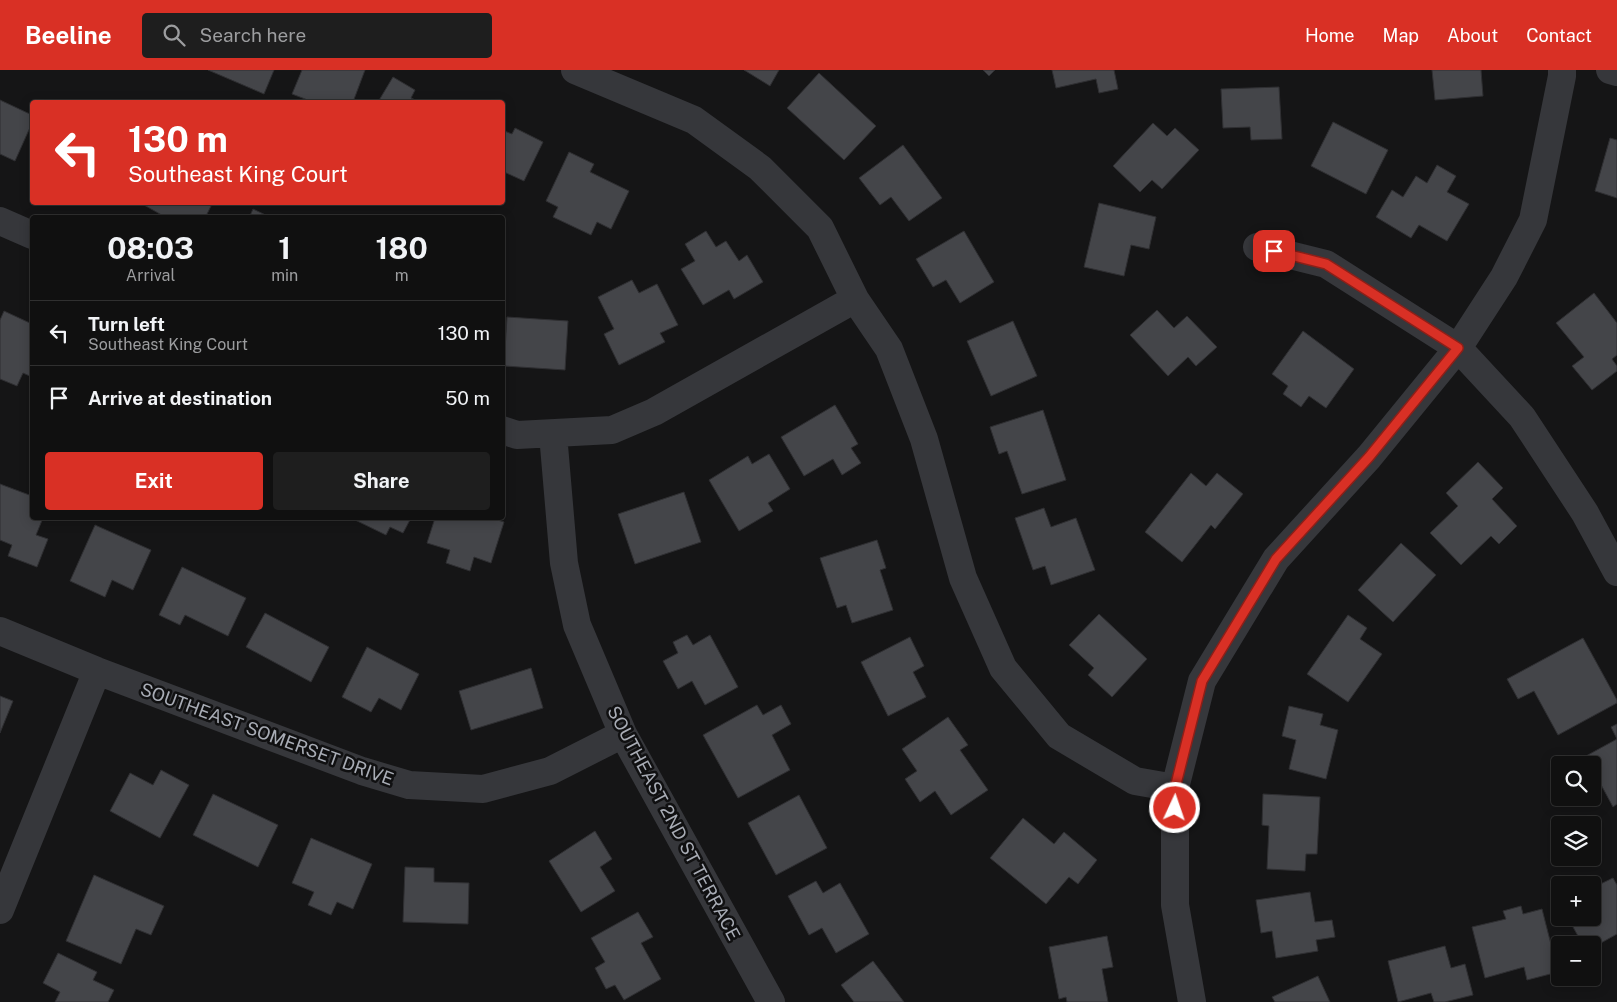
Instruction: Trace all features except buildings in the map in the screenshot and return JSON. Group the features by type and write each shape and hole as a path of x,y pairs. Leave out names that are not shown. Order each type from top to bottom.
{"street":[{"path":"575,70 694,120 760,168 820,228 855,299 889,349 924,439 963,578 1003,668 1059,736 1135,781 1175,788"},
{"path":"1192,1002 1175,905 1175,788 1202,681 1276,559 1369,457 1458,348 1504,277 1533,220 1562,70"},
{"path":"1610,70 1617,72"},
{"path":"0,221 30,234"},
{"path":"1256,247 1326,264 1458,348 1522,417 1585,513 1617,572"},
{"path":"505,431 518,435 612,430 654,412 855,299"},
{"name":"SOUTHEAST 2ND ST TERRACE","path":"553,434 564,563 577,625 623,734 771,1002"},
{"name":"SOUTHEAST SOMERSET DRIVE","path":"0,631 97,671 362,771 409,785 483,789 550,771 623,734"},
{"path":"0,910 97,671"}],"route":[{"path":"1175,808 1175,788 1202,681 1276,559 1369,457 1458,348 1326,264 1274,251"}]}
